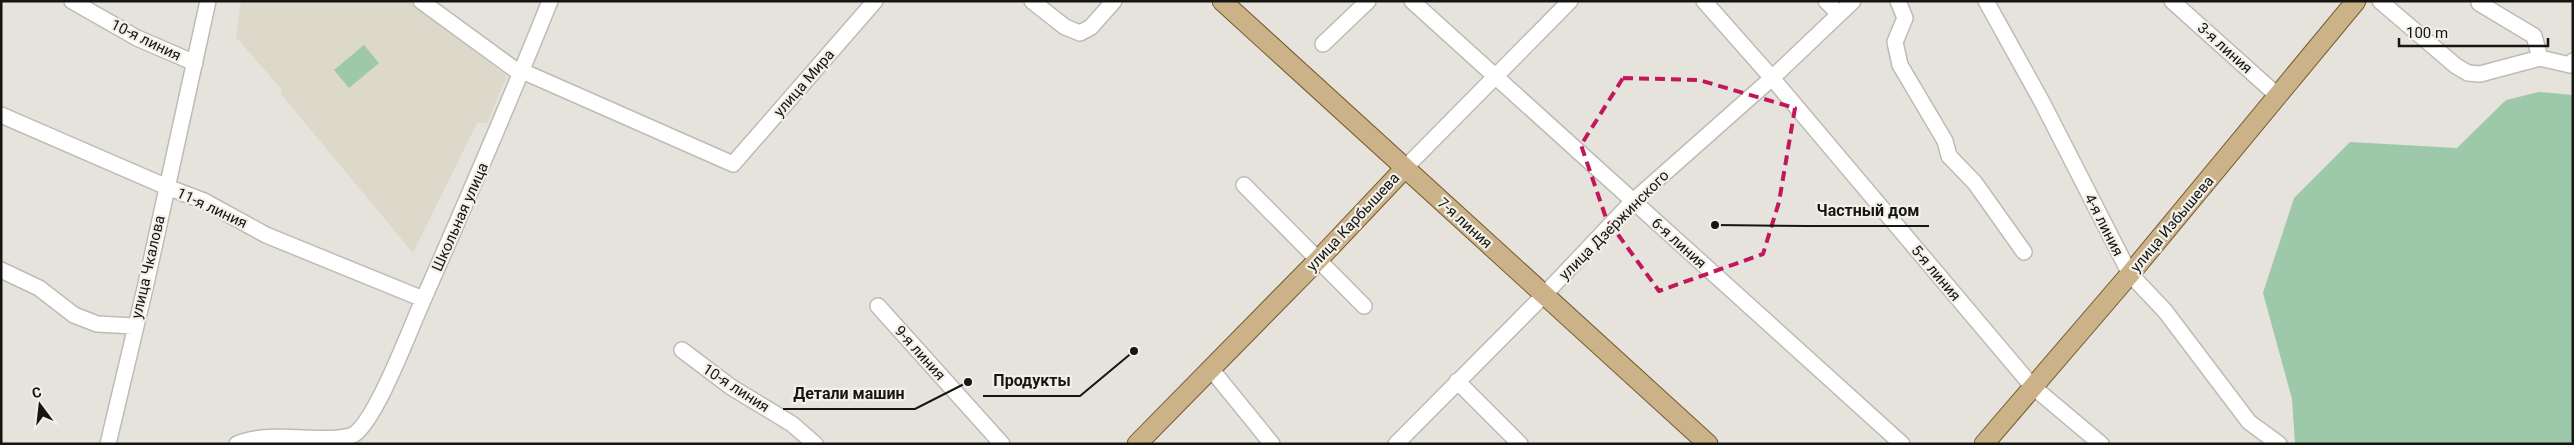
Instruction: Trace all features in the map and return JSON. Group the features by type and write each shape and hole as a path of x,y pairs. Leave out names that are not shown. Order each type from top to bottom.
{"main road":[{"name":"7-я линия","path":"1222,1 1708,444"},
{"name":"улица Избышева","path":"1984,444 2130,274 2356,1"},
{"name":"улица Карбышева","path":"1137,444 1319,259 1405,168"}],"street":[{"name":"10-я линия","path":"72,1 137,38 195,63"},
{"name":"улица Чкалова","path":"108,444 208,1"},
{"path":"421,1 522,72"},
{"name":"Школьная улица","path":"237,444 262,438 340,440 352,436 361,429 384,389 522,72 550,1"},
{"name":"улица Мира","path":"522,72 733,164 875,1"},
{"path":"1032,1 1065,27 1080,33 1091,27 1114,1"},
{"path":"1323,44 1368,1"},
{"name":"6-я линия","path":"1412,1 1632,202 1902,444"},
{"name":"улица Карбышева","path":"1405,168 1570,1"},
{"name":"5-я линия","path":"1704,1 1772,78 2032,386 2101,444"},
{"path":"1826,1 1839,14"},
{"name":"улица Дзержинского","path":"1396,444 1544,295 1632,202 1772,78 1853,1"},
{"path":"1898,1 1905,18 1895,42 1900,64 1944,141 1949,156 1975,183 2024,252"},
{"name":"4-я линия","path":"1986,1 2042,102 2130,274 2164,312 2249,422 2278,443"},
{"name":"3-я линия","path":"2172,1 2278,96"},
{"path":"2380,1 2456,66 2468,73 2480,74 2540,58 2570,65 2573,61"},
{"path":"2479,3 2534,36 2540,58"},
{"name":"11-я линия","path":"1,115 167,187 204,201 266,235 423,299"},
{"path":"1244,185 1364,306"},
{"path":"1,270 39,288 74,315 97,324 134,326"},
{"name":"9-я линия","path":"878,306 1002,444"},
{"name":"10-я линия","path":"682,350 731,387 792,424 815,444"},
{"path":"1211,369 1272,444"},
{"path":"1457,381 1520,444"}],"highlighted area":[{"path":"1623,78 1699,80 1795,108 1779,202 1763,254 1659,291 1606,218 1581,145"}],"shaded area":[{"path":"241,1 409,1 507,76 487,123 477,123 413,253 281,94 282,90 236,37"}],"green space":[{"path":"364,45 379,63 349,88 334,70"},
{"path":"2539,92 2573,95 2573,444 2295,444 2292,399 2263,293 2294,198 2350,142 2457,148 2506,100"}],"place":[{"name":"Частный дом","path":"1715,225"},
{"name":"Продукты","path":"1134,351"},
{"name":"Детали машин","path":"968,382"}]}
